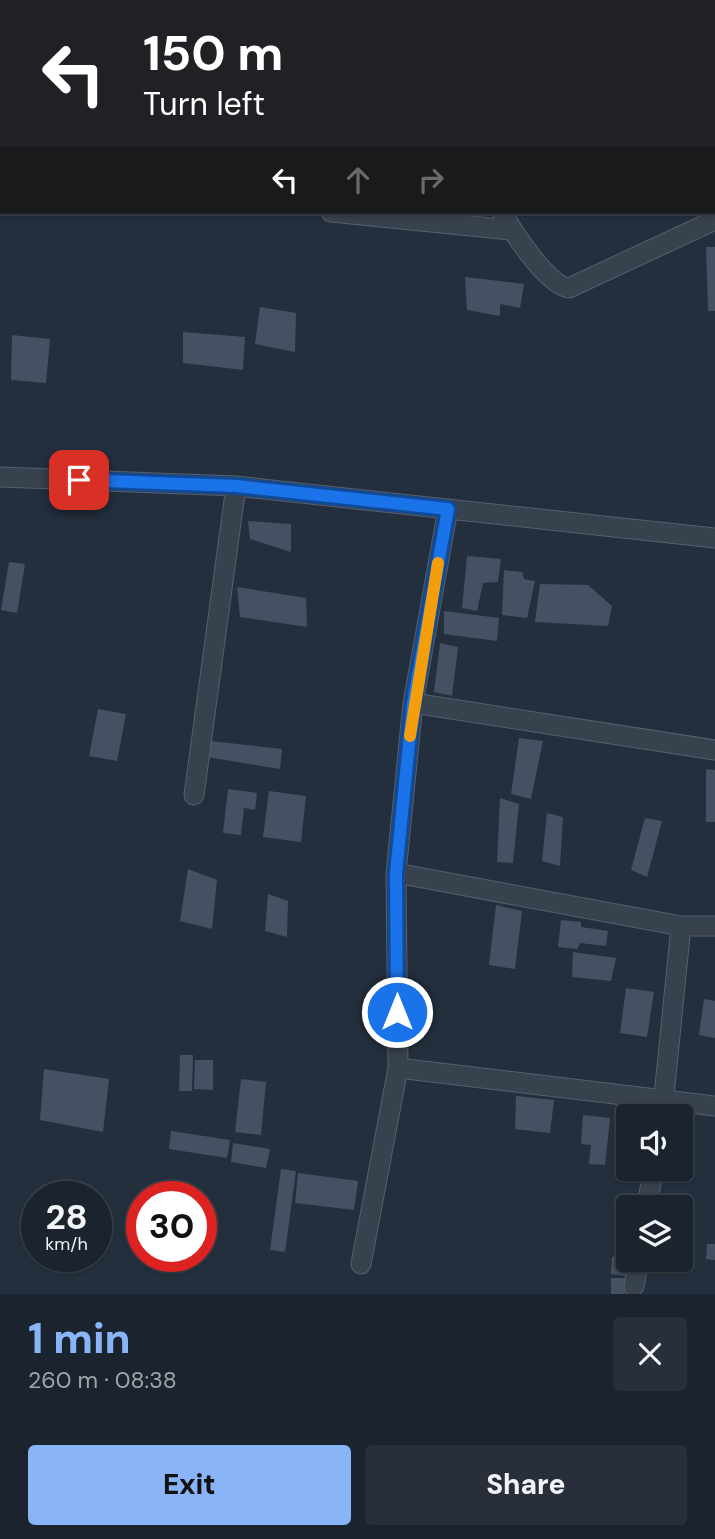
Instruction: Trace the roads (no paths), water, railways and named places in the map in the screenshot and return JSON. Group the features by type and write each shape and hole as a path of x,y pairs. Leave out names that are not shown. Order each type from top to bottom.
{"street":[{"path":"351,214 511,230"},
{"path":"503,214 511,230 555,283 569,288 715,220"},
{"path":"0,477 236,486 715,537"},
{"path":"194,795 236,486"},
{"path":"361,1264 398,1068 396,873 413,703 448,509"},
{"path":"413,703 715,750"},
{"path":"396,873 681,926 715,926"},
{"path":"664,1104 681,926"},
{"path":"398,1068 644,1104"},
{"path":"693,1107 715,1107"},
{"path":"634,1286 637,1272"}]}
